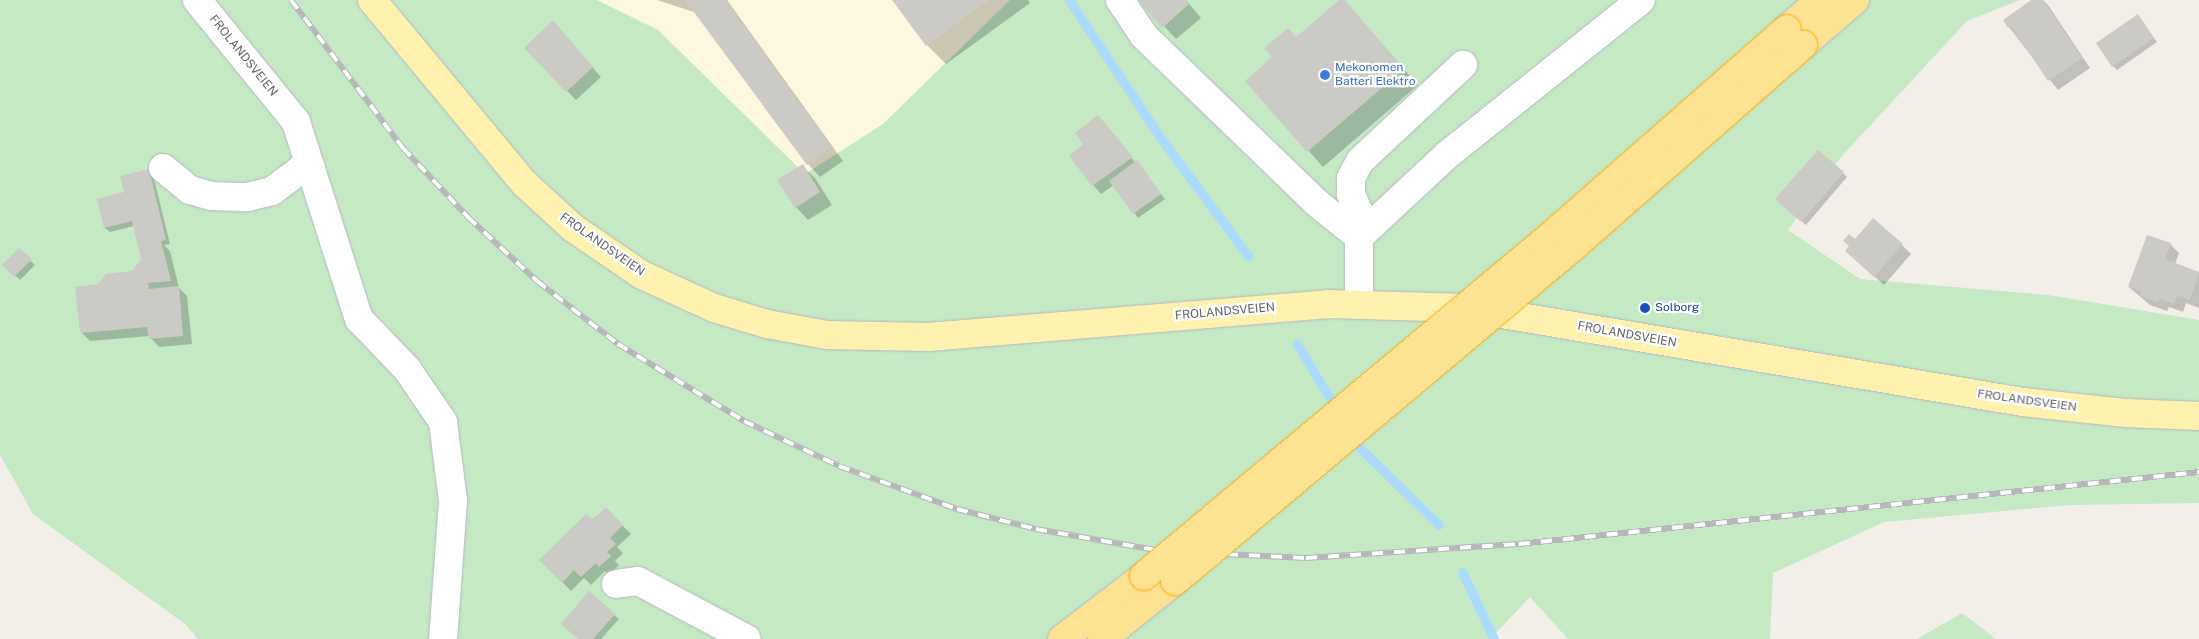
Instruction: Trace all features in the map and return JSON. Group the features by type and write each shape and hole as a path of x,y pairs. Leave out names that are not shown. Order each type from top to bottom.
{"highway":[{"path":"1102,639 1175,581 1574,246 1795,37 1820,0"},
{"path":"1062,639 1144,576 1546,240 1795,37 1855,0"}],"main road":[{"name":"FROLANDSVEIEN","path":"372,0 525,184 566,221 642,275 714,308 767,324 827,335 928,337 1306,305 1359,304 1467,308 2023,402 2126,413 2199,416"}],"street":[{"name":"FROLANDSVEIEN","path":"197,0 296,122 359,319 408,369 443,422 452,501 443,639"},
{"path":"1120,0 1144,36 1317,203 1359,237"},
{"path":"1359,237 1447,155 1641,0"},
{"path":"1359,304 1359,213 1351,194 1351,178 1360,161 1463,65"},
{"path":"162,168 190,190 211,196 247,197 272,190 301,169 311,167"},
{"path":"616,584 638,581 747,639"}],"shaded area":[{"path":"597,0 1010,0 883,124 805,175 658,30"}],"green space":[{"path":"0,0 597,0 658,30 805,174 883,124 1010,0 2020,0 1967,21 1841,157 1788,230 1860,279 2048,295 2199,320 2199,503 2070,505 1884,522 1773,573 1770,639 1568,639 1530,597 1490,639 198,639 185,624 33,514 0,455"},
{"path":"1962,613 1996,639 1917,639"}],"building":[{"path":"685,0 725,0 831,147 807,165"},
{"path":"892,0 989,0 926,46"},
{"path":"1138,0 1186,0 1189,4 1162,28"},
{"path":"1339,0 1345,0 1404,69 1307,152 1245,81 1272,57 1264,48 1288,28 1296,37"},
{"path":"2031,0 2043,0 2082,58 2048,81 2011,26 2008,28 2003,20"},
{"path":"2138,14 2154,38 2112,67 2096,43"},
{"path":"553,20 593,67 566,92 524,48"},
{"path":"1098,115 1133,157 1092,186 1069,156 1083,144 1075,133"},
{"path":"1818,150 1844,172 1801,222 1775,199"},
{"path":"1137,160 1161,194 1133,214 1109,181"},
{"path":"803,164 820,192 795,208 777,180"},
{"path":"149,169 166,240 161,241 171,281 148,283 149,289 179,286 183,336 149,339 147,327 80,333 75,287 98,284 106,274 132,271 141,259 132,221 104,228 97,199 124,192 120,176"},
{"path":"1873,218 1903,244 1874,277 1845,251 1849,246 1843,241 1849,234 1855,239"},
{"path":"2147,235 2171,243 2165,259 2199,272 2190,300 2177,295 2174,304 2160,299 2158,303 2140,296 2142,292 2128,287"},
{"path":"19,248 32,259 14,277 2,265"},
{"path":"606,507 623,525 610,538 616,544 607,552 611,556 599,567 596,563 581,577 574,570 562,583 539,560 586,514 593,520"},
{"path":"589,591 615,614 593,639 578,639 561,624"}],"waterway":[{"path":"1069,0 1160,137 1248,256"},
{"path":"1297,344 1337,410"},
{"path":"1353,436 1360,448 1439,525"},
{"path":"1462,572 1494,639"}],"railway":[{"path":"291,0 403,148 468,217 537,281 618,344 744,421 839,466 957,509 1036,529 1161,551 1306,558 1519,544 2199,472"}],"place":[{"name":"Mekonomen Batteri Elektro","path":"1325,75"},
{"name":"Solborg","path":"1645,308"}]}
